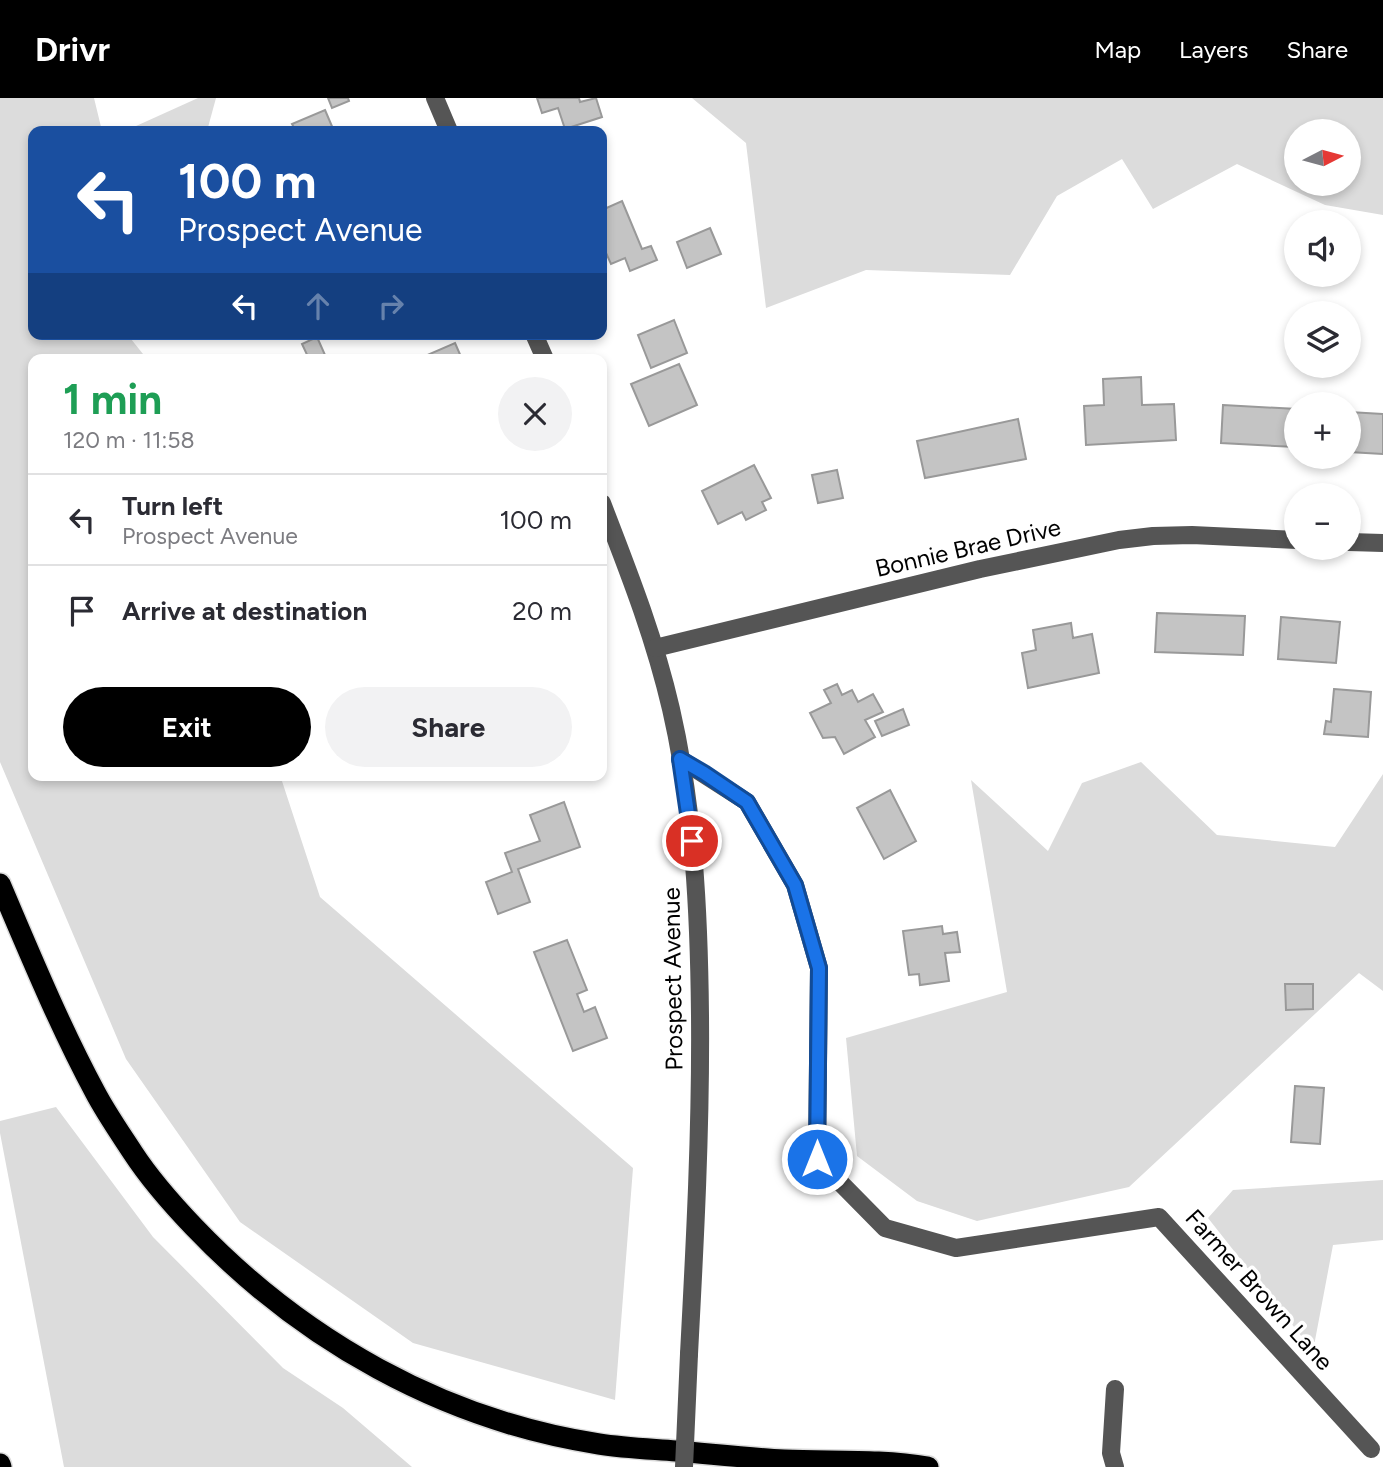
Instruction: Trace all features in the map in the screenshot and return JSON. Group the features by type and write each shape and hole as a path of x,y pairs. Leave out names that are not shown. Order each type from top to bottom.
{"highway":[{"path":"0,884 63,1027 96,1094 135,1156 173,1205 216,1250 263,1292 315,1331 371,1366 429,1395 484,1417 542,1433 600,1445 782,1460 903,1463 928,1467"},
{"path":"738,1467 782,1460"}],"street":[{"path":"435,98 447,126"},
{"name":"Prospect Avenue","path":"607,516 655,648 671,711 692,841 700,974 699,1110 684,1467"},
{"name":"Bonnie Brae Drive","path":"655,648 969,572 1119,540 1192,535 1284,539"},
{"path":"1361,543 1383,544"},
{"name":"Farmer Brown Lane","path":"680,759 747,802 795,885 819,968 817,1159 885,1228 956,1248 1159,1217 1371,1449"},
{"path":"1115,1390 1111,1453 1115,1467"}],"shaded area":[{"path":"0,98 94,98 101,126 28,126 28,340 132,340 143,354 28,354 28,781 282,781 320,897 633,1168 615,1400 413,1343 240,1222 126,1059 0,762"},
{"path":"198,98 216,98 208,126 136,126"},
{"path":"692,98 1383,98 1383,215 1325,205 1306,196 1362,196 1362,119 1284,119 1284,186 1237,164 1153,209 1122,159 1057,196 1010,275 866,270 766,308 746,143"},
{"path":"1141,762 1217,835 1335,847 1383,774 1383,991 1359,973 1129,1187 977,1221 917,1201 857,1156 846,1038 1007,992 971,780 1048,851 1082,783"},
{"path":"56,1107 153,1237 283,1368 343,1408 412,1467 64,1467 0,1133 0,1121"},
{"path":"1383,1180 1383,1240 1333,1245 1313,1351 1208,1218 1233,1190"}],"building":[{"path":"328,98 348,98 349,101 332,108"},
{"path":"537,98 579,98 580,102 596,98 602,117 574,126 564,126 558,108 542,113"},
{"path":"325,110 332,126 293,126 292,124"},
{"path":"622,201 642,249 651,246 657,260 630,271 625,258 611,264 607,255 607,208"},
{"path":"710,228 721,254 687,268 677,242"},
{"path":"674,320 687,353 651,368 638,335"},
{"path":"318,340 325,354 307,354 302,344"},
{"path":"455,343 460,354 430,354"},
{"path":"679,364 697,405 649,426 631,384"},
{"path":"1141,377 1142,405 1174,404 1176,440 1086,445 1084,406 1104,405 1103,379"},
{"path":"1223,405 1284,408 1284,446 1221,443"},
{"path":"1361,413 1383,414 1383,454 1361,453"},
{"path":"1018,419 1026,459 925,478 917,441"},
{"path":"754,465 771,498 762,502 766,510 746,520 742,512 718,524 702,491"},
{"path":"837,470 843,498 818,503 812,475"},
{"path":"1157,613 1245,616 1243,655 1155,652"},
{"path":"1281,617 1340,622 1336,663 1278,659"},
{"path":"1071,623 1073,638 1092,634 1099,673 1028,688 1022,653 1036,650 1033,630"},
{"path":"837,684 842,695 852,690 858,702 873,694 883,712 865,720 875,737 844,754 835,737 823,738 810,713 831,703 824,690"},
{"path":"1334,689 1371,692 1368,737 1324,734 1326,721 1331,722"},
{"path":"903,709 909,725 882,736 875,721"},
{"path":"890,790 916,841 884,859 857,808"},
{"path":"564,802 580,847 518,869 530,902 498,914 486,882 512,872 505,853 540,841 530,815"},
{"path":"942,926 943,934 957,932 960,952 945,953 949,981 920,985 919,974 909,975 903,931"},
{"path":"567,940 587,990 577,994 584,1012 595,1007 607,1038 573,1051 534,952"},
{"path":"1285,984 1313,984 1313,1009 1286,1010"},
{"path":"1295,1086 1324,1088 1320,1144 1291,1142"}],"route":[{"path":"692,841 680,759 747,802 795,885 819,968 817,1159"}]}
